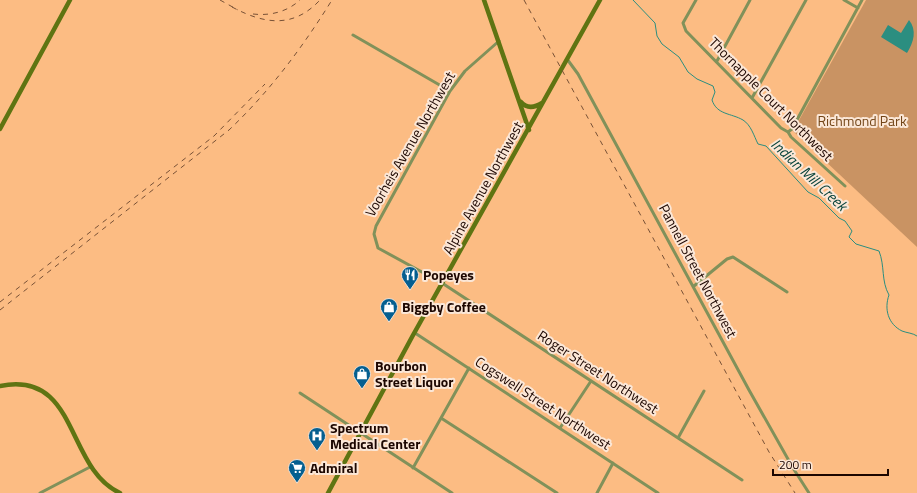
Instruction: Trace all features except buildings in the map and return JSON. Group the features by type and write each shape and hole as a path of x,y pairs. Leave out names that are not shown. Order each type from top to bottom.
{"main road":[{"path":"0,129 70,0"},
{"path":"484,0 529,130"},
{"name":"Alpine Avenue Northwest","path":"328,493 414,333 529,130 600,0"},
{"path":"518,98 523,104 529,107 535,107 544,102"},
{"path":"0,386 8,384 33,387 52,398 63,412 90,467 105,484 120,493"}],"street":[{"name":"Thornapple Court Northwest","path":"696,0 683,26 780,128 788,132 791,137 845,186"},
{"path":"717,61 750,0"},
{"path":"752,98 806,0"},
{"path":"844,0 858,8"},
{"path":"788,132 792,129 862,0"},
{"path":"353,35 450,91"},
{"name":"Voorheis Avenue Northwest","path":"442,283 378,248 374,234 376,226 450,91 465,71 499,42"},
{"name":"Pannell Street Northwest","path":"567,59 578,74 793,468 809,493"},
{"path":"694,286 727,259 735,258 787,292"},
{"name":"Roger Street Northwest","path":"442,283 742,480"},
{"name":"Cogswell Street Northwest","path":"414,333 658,493"},
{"path":"413,468 469,368"},
{"path":"560,428 591,381"},
{"path":"678,438 704,391"},
{"path":"300,393 452,493"},
{"path":"441,418 556,493"},
{"path":"597,493 614,463"},
{"path":"40,493 90,467"}],"green space":[{"name":"Richmond Park","path":"866,0 917,0 917,247 793,131"}],"water":[{"path":"909,20 913,28 914,36 907,53 881,37 888,25 901,33"}],"waterway":[{"name":"Indian Mill Creek","path":"633,0 655,23 657,36 662,44 679,57 688,72 697,79 713,86 715,92 712,100 714,105 721,111 746,122 758,144 766,146 808,192 819,198 839,218 845,221 852,231 849,237 856,244 879,251 885,284 889,295 887,306 888,316 897,328 917,336"}],"railway":[{"path":"220,0 238,10"},
{"path":"253,14 272,14 290,8 300,0"},
{"path":"232,7 255,17 278,21 299,16 320,0"},
{"path":"0,310 229,130 258,100 285,68 332,0"},
{"path":"524,0 769,452 795,493"},
{"path":"0,302 214,136 265,84"}],"place":[{"name":"Popeyes","path":"410,290"},
{"name":"Biggby Coffee","path":"389,322"},
{"name":"Bourbon Street Liquor","path":"362,389"},
{"name":"Spectrum Medical Center","path":"317,451"},
{"name":"Admiral","path":"297,483"}]}
